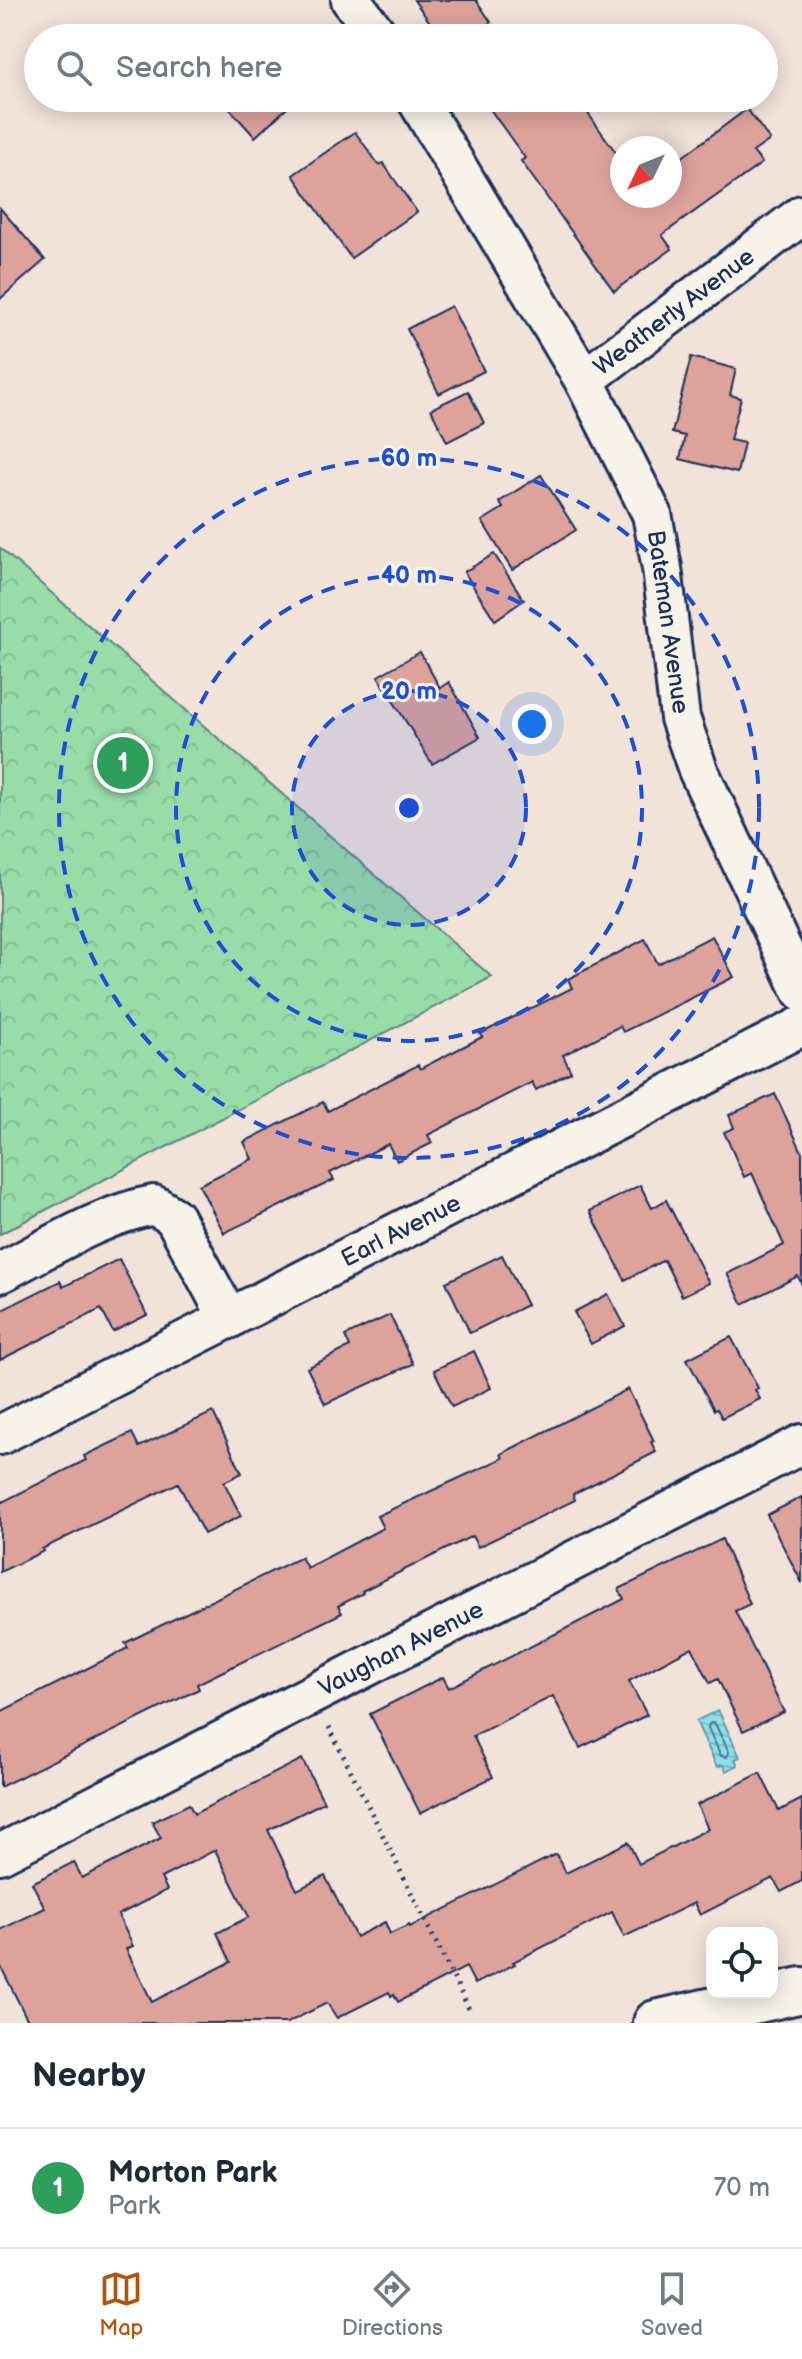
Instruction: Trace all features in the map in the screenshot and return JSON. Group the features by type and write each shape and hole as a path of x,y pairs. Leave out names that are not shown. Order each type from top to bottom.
{"main road":[{"path":"656,2023 802,1990"}],"street":[{"path":"351,0 369,24"},
{"name":"Bateman Avenue","path":"424,112 584,380 652,514 662,568 680,718 698,770 802,991"},
{"name":"Weatherly Avenue","path":"584,380 802,215"},
{"name":"Earl Avenue","path":"0,1435 802,1026"},
{"path":"0,1273 84,1230 134,1209 154,1205 174,1217 229,1319"},
{"name":"Vaughan Avenue","path":"0,1854 802,1444"}],"path":[{"path":"329,1726 471,2013"}],"green space":[{"path":"0,548 492,977 0,1234"}],"water":[{"path":"718,1710 740,1757 735,1759 738,1765 726,1771 723,1765 717,1767 696,1721"}],"building":[{"path":"414,0 476,0 491,22 488,24 431,24"},
{"path":"233,112 283,112 255,137"},
{"path":"492,112 587,112 610,144 610,208 682,208 682,157 743,112 749,112 770,140 753,152 762,163 662,235 672,249 614,291 521,161 525,158"},
{"path":"355,132 379,165 383,163 417,212 351,258 293,175"},
{"path":"0,208 45,260 0,299"},
{"path":"451,306 484,371 439,394 407,329"},
{"path":"691,357 736,369 730,395 741,398 730,440 744,443 737,473 680,459 685,436 672,433"},
{"path":"468,391 484,423 447,442 431,409"},
{"path":"541,475 576,530 512,570 482,521 503,508 499,502"},
{"path":"494,554 524,600 495,620 464,572"},
{"path":"420,652 440,688 449,682 480,737 432,764 378,676"},
{"path":"712,936 734,977 623,1032 620,1026 563,1055 571,1072 536,1090 532,1082 428,1135 432,1143 397,1161 388,1144 330,1173 334,1180 224,1233 199,1185 252,1159 244,1142 323,1102 328,1111 418,1065 420,1069 482,1037 480,1034 572,988 568,979 645,939 658,964"},
{"path":"775,1094 802,1152 802,1285 798,1276 743,1304 727,1274 784,1245 752,1173 744,1177 724,1132 734,1128 729,1115"},
{"path":"640,1185 652,1208 666,1200 709,1283 682,1296 664,1260 625,1280 590,1211"},
{"path":"502,1255 527,1305 470,1333 446,1282"},
{"path":"119,1259 147,1315 113,1332 101,1309 0,1360 0,1311 60,1281 63,1287"},
{"path":"608,1294 625,1326 591,1344 574,1312"},
{"path":"390,1315 413,1364 325,1404 307,1368 350,1347 345,1336"},
{"path":"731,1337 758,1388 755,1390 760,1399 722,1418 717,1409 714,1410 687,1359"},
{"path":"474,1351 491,1388 452,1407 434,1370"},
{"path":"628,1389 654,1441 651,1442 656,1452 573,1494 575,1500 478,1547 472,1536 362,1591 338,1606 342,1613 197,1684 199,1689 0,1787 0,1712 128,1648 125,1643 301,1557 307,1568 383,1528 377,1516 503,1458 501,1454"},
{"path":"213,1412 242,1473 224,1482 241,1516 204,1534 178,1483 0,1572 0,1503 132,1433 139,1447"},
{"path":"802,1497 802,1583 767,1515"},
{"path":"722,1539 750,1604 735,1611 784,1712 743,1731 718,1679 710,1683 692,1647 629,1681 647,1715 580,1748 553,1696 473,1736 493,1777 420,1813 370,1714 443,1677 449,1688 624,1599 619,1589"},
{"path":"302,1759 324,1802 268,1830 297,1890 325,1876 356,1937 385,1922 390,1934 410,1927 556,1854 566,1873 628,1842 639,1864 708,1829 697,1805 760,1773 779,1811 802,1799 802,1881 781,1892 773,1878 700,1915 694,1903 624,1937 612,1912 475,1984 466,1967 398,2002 389,1992 337,2018 327,2003 287,2023 29,2023 0,1965 0,1930 45,1908 32,1883 74,1862 82,1878 161,1838 152,1822 189,1804 194,1814","holes":["215,1850 249,1917 217,1933 231,1962 152,2002 126,1949 133,1946 118,1915 167,1890 161,1878"]}],"place":[{"name":"Morton Park","path":"123,763"}]}
